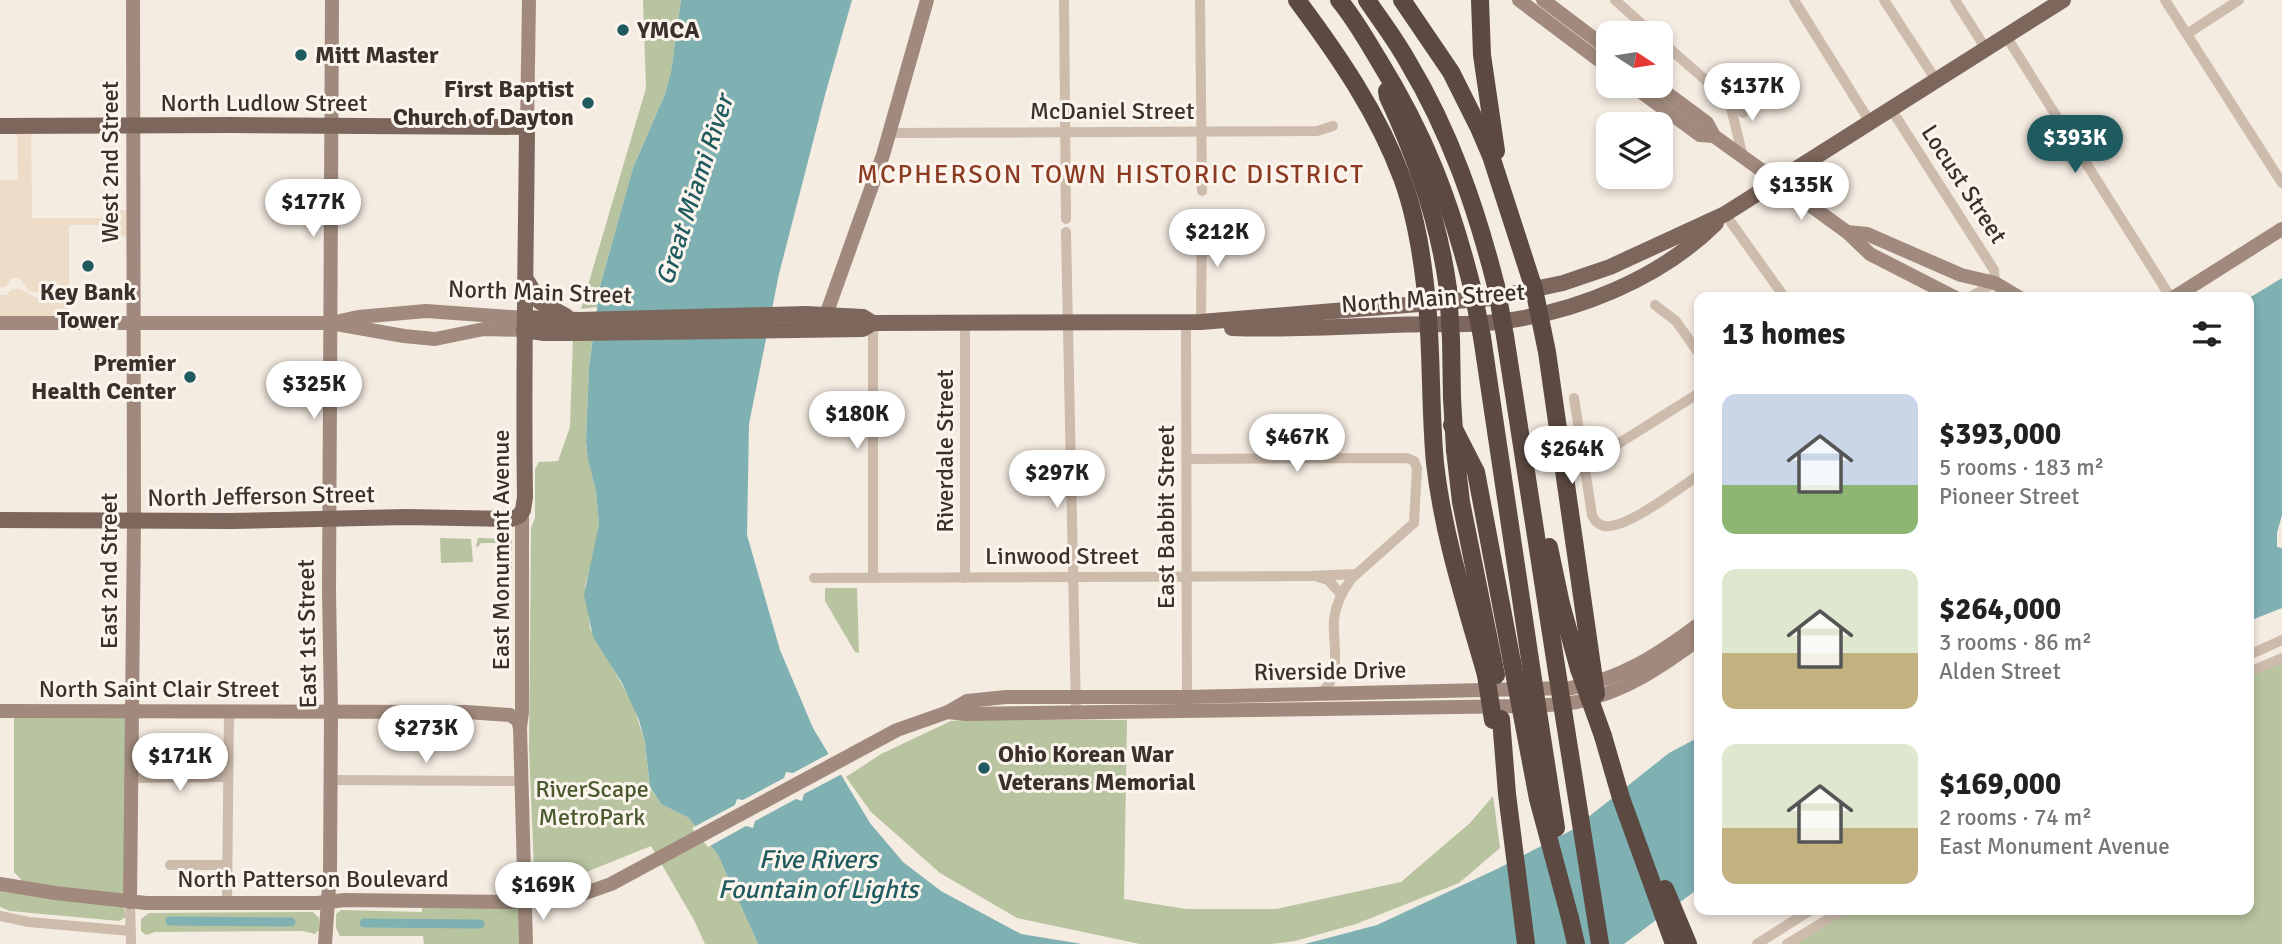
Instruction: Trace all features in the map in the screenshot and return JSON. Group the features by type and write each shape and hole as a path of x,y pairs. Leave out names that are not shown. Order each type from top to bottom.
{"highway":[{"path":"1297,0 1339,58 1370,110 1398,169 1412,214 1422,258 1427,303 1435,463 1444,522 1491,675"},
{"path":"1339,0 1412,117 1445,191 1472,287 1482,337 1570,918"},
{"path":"1367,0 1409,63 1447,138 1473,203 1496,286 1600,944"},
{"path":"1402,0 1451,72 1479,128 1500,182 1541,314 1585,668"},
{"path":"1480,0 1482,55 1500,182"},
{"path":"1385,70 1388,97 1413,153 1426,191 1440,243 1448,289 1455,450 1461,502 1491,675 1525,944"},
{"path":"1431,378 1436,396 1476,472 1538,799 1576,944"},
{"path":"1530,491 1544,521 1561,604 1585,668 1621,797 1674,944"},
{"path":"1621,797 1688,944"}],"main road":[{"name":"West 2nd Street","path":"133,0 133,324"},
{"name":"East 1st Street","path":"325,944 331,712 332,0"},
{"path":"527,127 528,0"},
{"path":"826,321 890,133 927,0"},
{"path":"1519,0 1596,58"},
{"path":"1543,0 1596,40"},
{"name":"North Main Street","path":"0,323 331,323 430,338 524,324 826,321 863,317 873,323 1194,322 1492,298 1610,267 1725,214 2063,0"},
{"path":"1649,98 1700,135 1714,136"},
{"path":"1673,98 1707,123 1714,136 1847,232 1857,244 1883,262 1944,292"},
{"name":"North Ludlow Street","path":"0,126 527,127"},
{"name":"East Monument Avenue","path":"526,944 520,728 522,514 525,501 527,127"},
{"name":"North Main Street","path":"1194,322 1233,328 1273,328 1496,322 1541,314 1581,303 1632,282 1687,248 1706,234 1725,214"},
{"path":"2182,292 2282,229"},
{"path":"1847,232 1867,234 1961,275 1995,283 2010,292"},
{"path":"2199,292 2282,238"},
{"path":"527,281 535,296 545,306 577,324"},
{"name":"North Main Street","path":"331,323 358,317 426,311 524,324"},
{"name":"East 2nd Street","path":"130,902 133,324"},
{"name":"North Jefferson Street","path":"0,520 512,519 522,514"},
{"name":"Riverside Drive","path":"948,712 1076,712 1320,693 1531,690 1580,686 1615,676 1643,663 1694,627"},
{"name":"Riverside Drive","path":"883,738 911,724 948,712 967,701 986,698 1076,696 1187,704 1528,706 1574,703 1615,691 1636,681 1663,666 1694,643"},
{"name":"North Saint Clair Street","path":"0,711 510,715 518,720 520,728"},
{"name":"North Patterson Boulevard","path":"0,884 130,902 525,900 588,893 656,862 883,738"}],"street":[{"path":"1065,0 1066,219"},
{"path":"1200,0 1202,191"},
{"path":"1615,0 1639,21"},
{"path":"1794,0 1870,122"},
{"path":"1884,0 1936,80"},
{"path":"1955,0 1986,49"},
{"path":"2165,0 2282,183"},
{"path":"2187,34 2239,0"},
{"path":"2006,36 2168,292"},
{"path":"1673,52 1743,113"},
{"path":"1728,100 1735,117 1743,158"},
{"name":"Locust Street","path":"1891,109 1994,270 1995,283"},
{"name":"McDaniel Street","path":"890,133 1317,131 1333,126"},
{"path":"1725,214 1782,292"},
{"name":"East Babbit Street","path":"1187,704 1187,459 1202,216"},
{"path":"1066,232 1076,712"},
{"path":"1979,292 1995,283"},
{"path":"1655,305 1676,321 1694,347"},
{"path":"873,323 873,578"},
{"name":"Riverdale Street","path":"965,324 965,578"},
{"path":"1583,456 1602,454 1694,396"},
{"path":"1574,398 1592,515 1597,524 1606,527 1627,521 1694,478"},
{"path":"1187,459 1407,458 1414,461 1417,468 1414,523 1356,574 1341,594 1335,616 1333,678 1320,693"},
{"name":"Linwood Street","path":"814,578 1356,574"},
{"name":"Linwood Street","path":"1310,576 1328,580 1341,594"},
{"path":"2254,653 2282,640"},
{"path":"2254,670 2282,658"},
{"path":"227,902 229,711"},
{"path":"131,778 228,777"},
{"path":"330,780 522,781"},
{"path":"170,865 227,865"},
{"name":"East 2nd Street","path":"130,902 131,944"},
{"path":"1757,944 1803,915"},
{"path":"1787,944 1835,915"},
{"path":"0,916 29,922 131,931"}],"green space":[{"path":"643,0 681,0 671,72 665,94 633,168 600,286 597,307 581,309 646,88"},
{"name":"RiverScape MetroPark","path":"593,337 586,441 596,491 599,524 585,587 590,629 633,704 645,743 650,788 661,804 689,818 718,855 758,944 705,944 651,846 554,885 540,880 534,869 529,748 531,528 535,518 535,469 539,462 558,461 570,427 573,338"},
{"path":"440,538 471,539 473,562 441,563"},
{"path":"478,538 512,539 512,569 508,574 501,573 501,543 481,543 478,547"},
{"path":"825,588 857,588 859,653 855,652 825,601"},
{"path":"2282,658 2282,944 1787,944 1835,915 2254,915 2254,670"},
{"path":"14,711 131,712 130,902 31,890 14,872"},
{"path":"1127,720 1124,899 1186,909 1276,909 1401,882 1470,823 1493,796 1500,848 1459,883 1356,924 1295,941 1271,944 1140,944 1017,918 940,873 871,812 846,777 881,754 951,721"},
{"path":"0,889 124,907 126,917 119,921 10,911 0,907"},
{"path":"525,900 526,944 424,944 423,936 340,936 336,928 336,914 341,910 422,912 422,901"},
{"path":"313,912 319,918 319,930 315,934 303,931 155,932 146,935 141,931 141,919 149,913"}],"shaded area":[{"path":"17,126 31,126 32,218 104,218 114,210 133,210 134,236 108,237 107,225 69,225 69,294 41,294 30,291 19,278 12,278 5,287 0,287 0,180 18,180"},
{"path":"12,289 20,289 39,299 69,300 69,324 0,323 0,295 6,295"}],"water":[{"path":"681,0 852,0 779,274 749,424 747,535 780,650 813,728 870,823 903,862 941,891 1021,934 1082,944 758,944 718,855 689,818 661,804 650,787 645,743 639,720 622,683 593,637 584,595 599,524 596,491 586,441 589,367 600,286 633,168 665,94 671,72"},
{"path":"2282,278 2282,515 2277,533 2277,547 2282,548 2282,608 2254,619 2254,295"},
{"path":"1694,740 1694,892 1624,944 1305,944 1377,925 1497,869 1572,830 1669,753"}],"pier":[{"path":"832,752 844,773 804,794 802,801 796,799 755,821 753,828 746,826 708,847 692,828 735,805 737,799 743,800 784,778 786,772 793,773"}],"waterway":[{"path":"170,921 291,922"},
{"path":"364,923 480,924"}],"place":[{"name":"YMCA","path":"623,30"},
{"name":"Mitt Master","path":"301,55"},
{"name":"First Baptist Church of Dayton","path":"588,103"},
{"name":"Key Bank Tower","path":"88,266"},
{"name":"Premier Health Center","path":"190,377"},
{"name":"Ohio Korean War Veterans Memorial","path":"984,768"}],"district":[{"name":"MCPHERSON TOWN HISTORIC DISTRICT","path":"1111,174"}],"water label":[{"name":"Great Miami River","path":"694,190"},
{"name":"Five Rivers Fountain of Lights","path":"818,874"}]}
